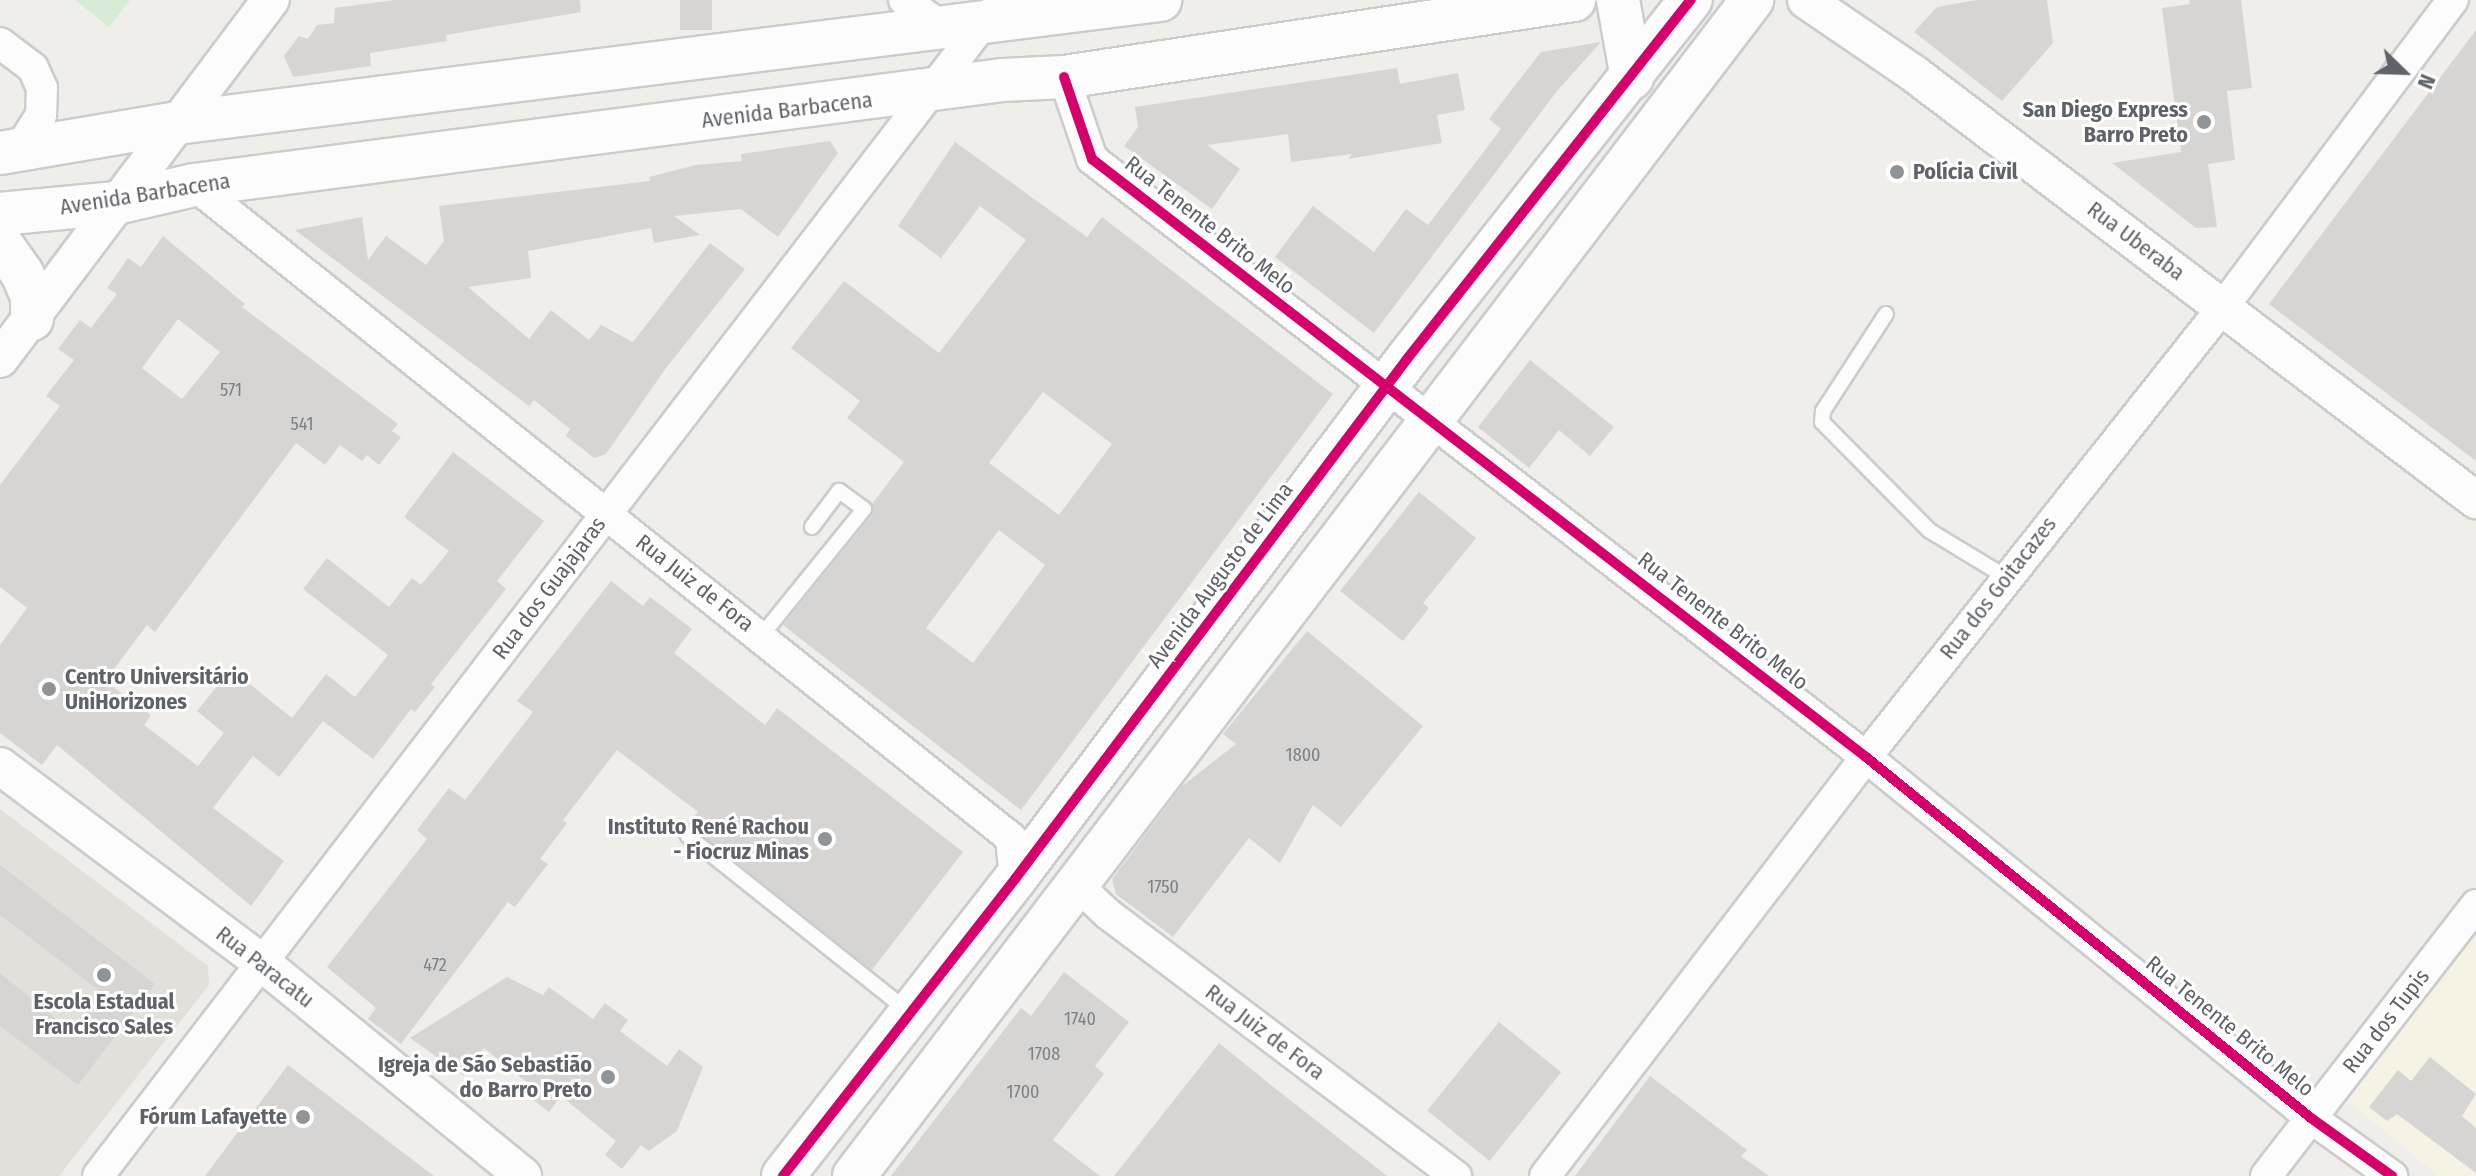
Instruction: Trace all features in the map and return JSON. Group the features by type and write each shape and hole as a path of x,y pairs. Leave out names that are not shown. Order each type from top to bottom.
{"main road":[{"path":"9,152 177,123 938,24 993,10 1160,0"},
{"name":"Avenida Barbacena","path":"0,214 116,203 194,185 1064,77 1574,0"},
{"path":"1618,0 1632,78"},
{"name":"Avenida Augusto de Lima","path":"783,1176 1015,879 1387,388 1691,0"},
{"path":"854,1176 1752,0"},
{"path":"929,92 940,52 938,24"},
{"path":"0,242 22,273 32,297 32,319"}],"street":[{"path":"0,359 271,0"},
{"path":"904,0 938,24"},
{"name":"Rua Uberaba","path":"1806,0 1838,10 2223,307 2471,492"},
{"name":"Rua dos Goitacazes","path":"1545,1176 2006,577 2223,307 2453,0"},
{"name":"Rua dos Guajajaras","path":"98,1176 993,10"},
{"path":"0,43 33,68 42,88 41,115 9,152"},
{"name":"Rua Tenente Brito Melo","path":"1064,77 1092,159 1866,757 2311,1118 2392,1176"},
{"name":"Rua Juiz de Fora","path":"194,185 605,514 762,635 1011,838 1015,879"},
{"name":"Rua Paracatu","path":"0,766 262,963 523,1176"},
{"name":"Rua Juiz de Fora","path":"1077,885 1108,914 1456,1176"},
{"name":"Rua dos Tupis","path":"2266,1176 2476,905"}],"lane":[{"path":"1886,314 1823,411 1822,422 1930,531 2006,577"},
{"path":"762,635 864,509 839,491 812,527"},
{"path":"688,836 911,1013"}],"shaded area":[{"name":"Escola Estadual Francisco Sales","path":"0,809 208,966 209,985 59,1176 0,1176"},
{"path":"2476,919 2476,1176 2439,1176 2348,1101"}],"green space":[{"path":"75,0 130,0 109,27"}],"building":[{"path":"395,0 580,0 581,12 446,35 447,41 370,53 371,66 293,77 284,56 299,36 308,39 317,25 334,23 335,8"},
{"path":"680,0 712,0 712,30 680,30"},
{"path":"1977,0 2047,0 2053,43 2002,101 1914,32 1937,7"},
{"name":"San Diego Express Barro Preto","path":"2189,0 2241,0 2252,88 2227,91 2235,160 2208,164 2217,227 2196,228 2112,163 2181,152 2162,8 2190,4"},
{"path":"2476,30 2476,461 2269,304"},
{"path":"1601,42 1557,91 1374,333 1275,257 1313,206 1374,252 1406,209 1428,225 1501,129 1489,119 1541,52"},
{"path":"1397,68 1400,84 1458,73 1465,110 1437,115 1442,143 1348,159 1352,154 1291,162 1288,134 1207,145 1240,169 1212,209 1124,146 1138,127 1135,107"},
{"path":"830,141 838,153 778,237 741,209 674,216 700,235 654,243 651,228 528,251 531,278 468,287 529,339 551,310 589,340 601,325 633,342 710,243 745,269 666,368 606,454 594,458 566,436 570,429 534,400 529,406 295,230 362,217 368,260 386,236 426,265 444,241 439,206 650,181 649,177 696,165 742,161 741,154"},
{"path":"955,142 1087,237 1102,217 1333,394 1021,810 783,625 872,515 872,504 904,462 847,418 860,401 791,348 844,281 939,353 1026,240 980,206 941,258 898,226","holes":["1043,392 1112,444 1059,515 989,463","999,530 1045,565 973,663 926,628"]},
{"path":"163,236 245,304 242,307 398,424 392,431 401,437 379,465 367,455 362,461 340,445 325,465 296,443 155,632 147,625 105,681 151,715 144,725 198,766 224,733 197,711 231,669 292,718 326,674 355,697 388,655 303,589 327,558 389,607 412,578 421,585 449,551 404,517 453,452 544,521 497,581 506,589 431,684 435,687 415,712 411,709 373,759 323,721 279,777 253,756 213,808 284,861 251,906 57,745 42,765 0,733 0,645 27,608 0,587 0,485 60,406 46,396 74,360 58,349 80,320 91,328 117,294 107,288 128,258 141,267","holes":["178,319 220,352 182,399 142,368"]},
{"path":"1530,360 1614,427 1590,456 1559,430 1529,468 1478,427"},
{"path":"1419,492 1476,538 1423,603 1429,608 1403,641 1340,591"},
{"path":"611,581 643,606 650,597 692,629 674,653 765,725 777,708 963,852 872,970 686,826 698,812 617,750 563,820 567,823 540,859 548,864 515,907 508,902 401,1044 368,1019 376,1008 327,967 427,839 417,830 449,788 465,800 533,712 517,701"},
{"path":"1307,631 1423,726 1341,827 1313,805 1280,863 1249,838 1173,937 1116,894 1112,879 1182,786 1236,744 1223,734"},
{"path":"0,865 155,984 78,1085 0,1026 0,973 72,1032 101,992 0,915"},
{"path":"1064,972 1129,1022 1095,1066 1104,1074 1053,1140 1100,1176 891,1176 1021,1008 1031,1016"},
{"name":"Igreja de São Sebastião do Barro Preto","path":"507,977 543,995 549,987 593,1019 605,1003 628,1020 620,1031 667,1066 679,1049 703,1067 677,1131 649,1151 641,1145 622,1169 605,1155 616,1141 561,1096 549,1112 528,1096 534,1088 484,1048 464,1076 410,1038"},
{"path":"1499,1022 1561,1072 1489,1161 1427,1111"},
{"path":"1219,1043 1266,1081 1387,1176 1114,1176"},
{"path":"2430,1057 2476,1094 2462,1116 2476,1128 2476,1173 2397,1114 2387,1121 2369,1107 2398,1070 2411,1081"},
{"name":"Fórum Lafayette","path":"288,1065 434,1176 205,1176"},
{"path":"1650,1076 1747,1150 1741,1156 1769,1176 1575,1176"}],"cycle path":[{"path":"783,1176 1015,879 1407,359 1691,0"},
{"path":"1064,77 1092,159 1866,757 2311,1118 2392,1176"}],"place":[{"name":"San Diego Express Barro Preto","path":"2204,122"},
{"name":"Polícia Civil","path":"1897,172"},
{"name":"Centro Universitário UniHorizones","path":"49,689"},
{"name":"Instituto René Rachou - Fiocruz Minas","path":"825,839"},
{"name":"Escola Estadual Francisco Sales","path":"104,975"},
{"name":"Igreja de São Sebastião do Barro Preto","path":"608,1077"},
{"name":"Fórum Lafayette","path":"303,1117"}]}
